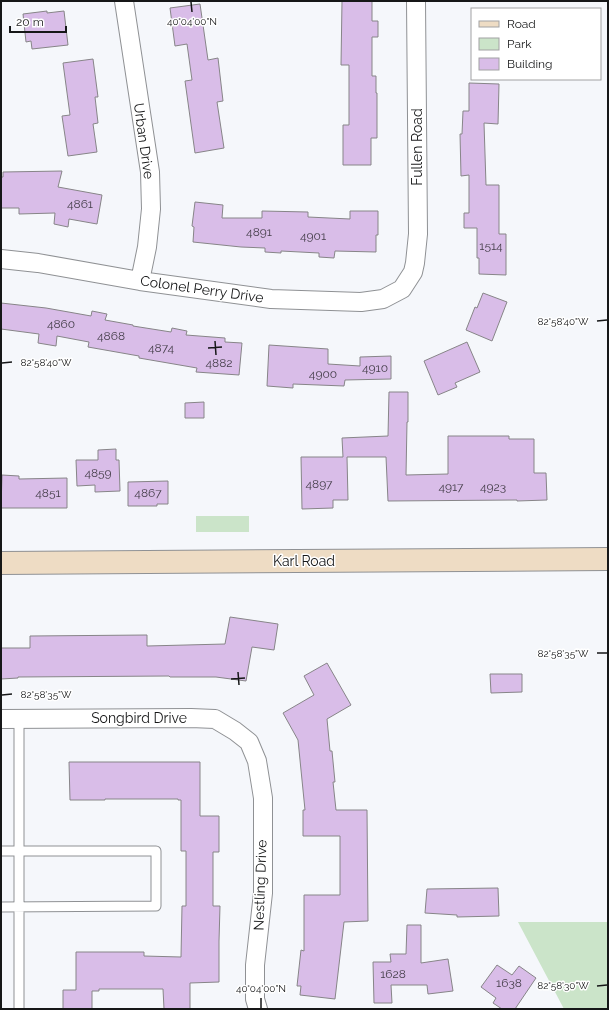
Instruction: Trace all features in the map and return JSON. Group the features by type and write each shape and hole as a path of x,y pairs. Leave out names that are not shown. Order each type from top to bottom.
{"main road":[{"name":"Karl Road","path":"1,563 608,559"}],"street":[{"name":"Urban Drive","path":"124,1 150,172 152,209 147,247 140,281"},
{"name":"Fullen Road","path":"402,289 413,272 418,234 416,1"},
{"name":"Colonel Perry Drive","path":"1,259 38,263 140,281 271,299 361,302 383,299 402,289"},
{"name":"Songbird Drive","path":"1,719 215,719 235,731 249,742 257,761"},
{"name":"Nestling Drive","path":"257,761 263,798 262,893 255,971 255,999 258,1009"}],"lane":[{"path":"19,719 19,1009"},
{"path":"1,851 156,851 156,906 1,907"}],"green space":[{"path":"196,516 249,516 249,532 196,532"},
{"path":"518,922 608,922 608,1009 564,1009"}],"building":[{"path":"342,1 372,1 372,21 378,21 378,37 372,37 372,76 376,76 377,93 377,138 371,138 371,165 343,165 343,125 349,125 349,65 341,65"},
{"path":"200,4 208,60 218,58 223,101 217,102 224,148 195,153 185,81 192,80 187,44 175,46 170,8"},
{"path":"47,11 47,13 64,11 68,45 32,49 31,41 26,42 23,14"},
{"path":"93,59 98,97 95,97 98,123 93,124 97,152 68,156 62,116 70,115 63,63"},
{"path":"469,83 499,84 498,124 484,123 486,185 499,185 499,234 506,234 506,275 479,274 479,258 477,258 477,228 464,228 464,213 469,213 469,175 461,176 460,134 462,134 463,111 469,111"},
{"path":"62,171 58,187 102,195 97,224 69,219 68,227 54,224 55,213 19,214 19,208 1,208 1,177 3,177 3,172"},
{"path":"195,202 223,205 222,218 262,218 262,211 308,212 308,217 350,219 350,211 378,211 376,252 335,251 334,258 319,257 319,253 281,251 281,253 265,252 265,248 193,242 194,227 192,226"},
{"path":"483,293 507,302 492,341 466,330 475,307 477,308"},
{"path":"1,303 46,308 91,316 92,311 107,314 105,320 133,326 171,332 172,328 187,331 186,335 225,338 225,342 242,343 239,375 196,372 197,368 88,347 89,342 57,336 56,346 38,343 39,334 1,329"},
{"path":"467,342 480,372 455,383 457,387 438,395 424,361"},
{"path":"269,345 328,349 328,364 360,366 360,357 391,356 391,379 345,380 344,386 293,384 293,388 267,386"},
{"path":"389,392 408,392 406,475 448,474 448,436 509,436 509,439 534,439 534,473 546,473 547,500 388,501 386,457 347,457 348,500 333,500 333,508 302,509 301,457 343,457 342,438 388,436"},
{"path":"204,402 204,418 185,418 185,403"},
{"path":"116,449 116,460 119,460 120,491 95,492 95,485 77,486 76,460 98,460 98,450"},
{"path":"2,475 19,476 19,479 67,478 67,508 1,508"},
{"path":"168,481 168,504 157,504 157,506 128,506 128,482"},
{"path":"230,617 278,624 274,650 252,647 246,681 216,677 169,676 18,677 1,679 1,648 30,648 30,636 147,635 147,646 225,644"},
{"path":"327,663 351,705 327,719 330,751 332,751 336,810 367,810 368,921 344,922 335,999 300,995 301,986 297,986 301,950 304,951 304,895 340,895 340,836 303,836 303,810 305,810 298,740 283,713 314,695 304,676"},
{"path":"490,674 522,674 522,692 491,693"},
{"path":"69,762 200,762 200,816 219,816 219,852 213,852 213,906 220,906 219,982 190,983 190,1009 164,1009 163,989 99,989 99,991 92,991 92,1009 63,1009 63,990 76,990 76,952 144,952 144,956 181,957 182,906 186,906 186,851 181,851 181,800 70,800"},
{"path":"498,888 499,916 457,917 457,915 425,913 427,889"},
{"path":"407,925 421,925 421,963 448,959 453,991 428,994 427,985 391,985 392,1003 374,1003 373,962 391,962 390,954 406,954"},
{"path":"497,965 512,975 519,966 536,978 515,1009 502,1009 493,1003 496,998 481,987"}]}
